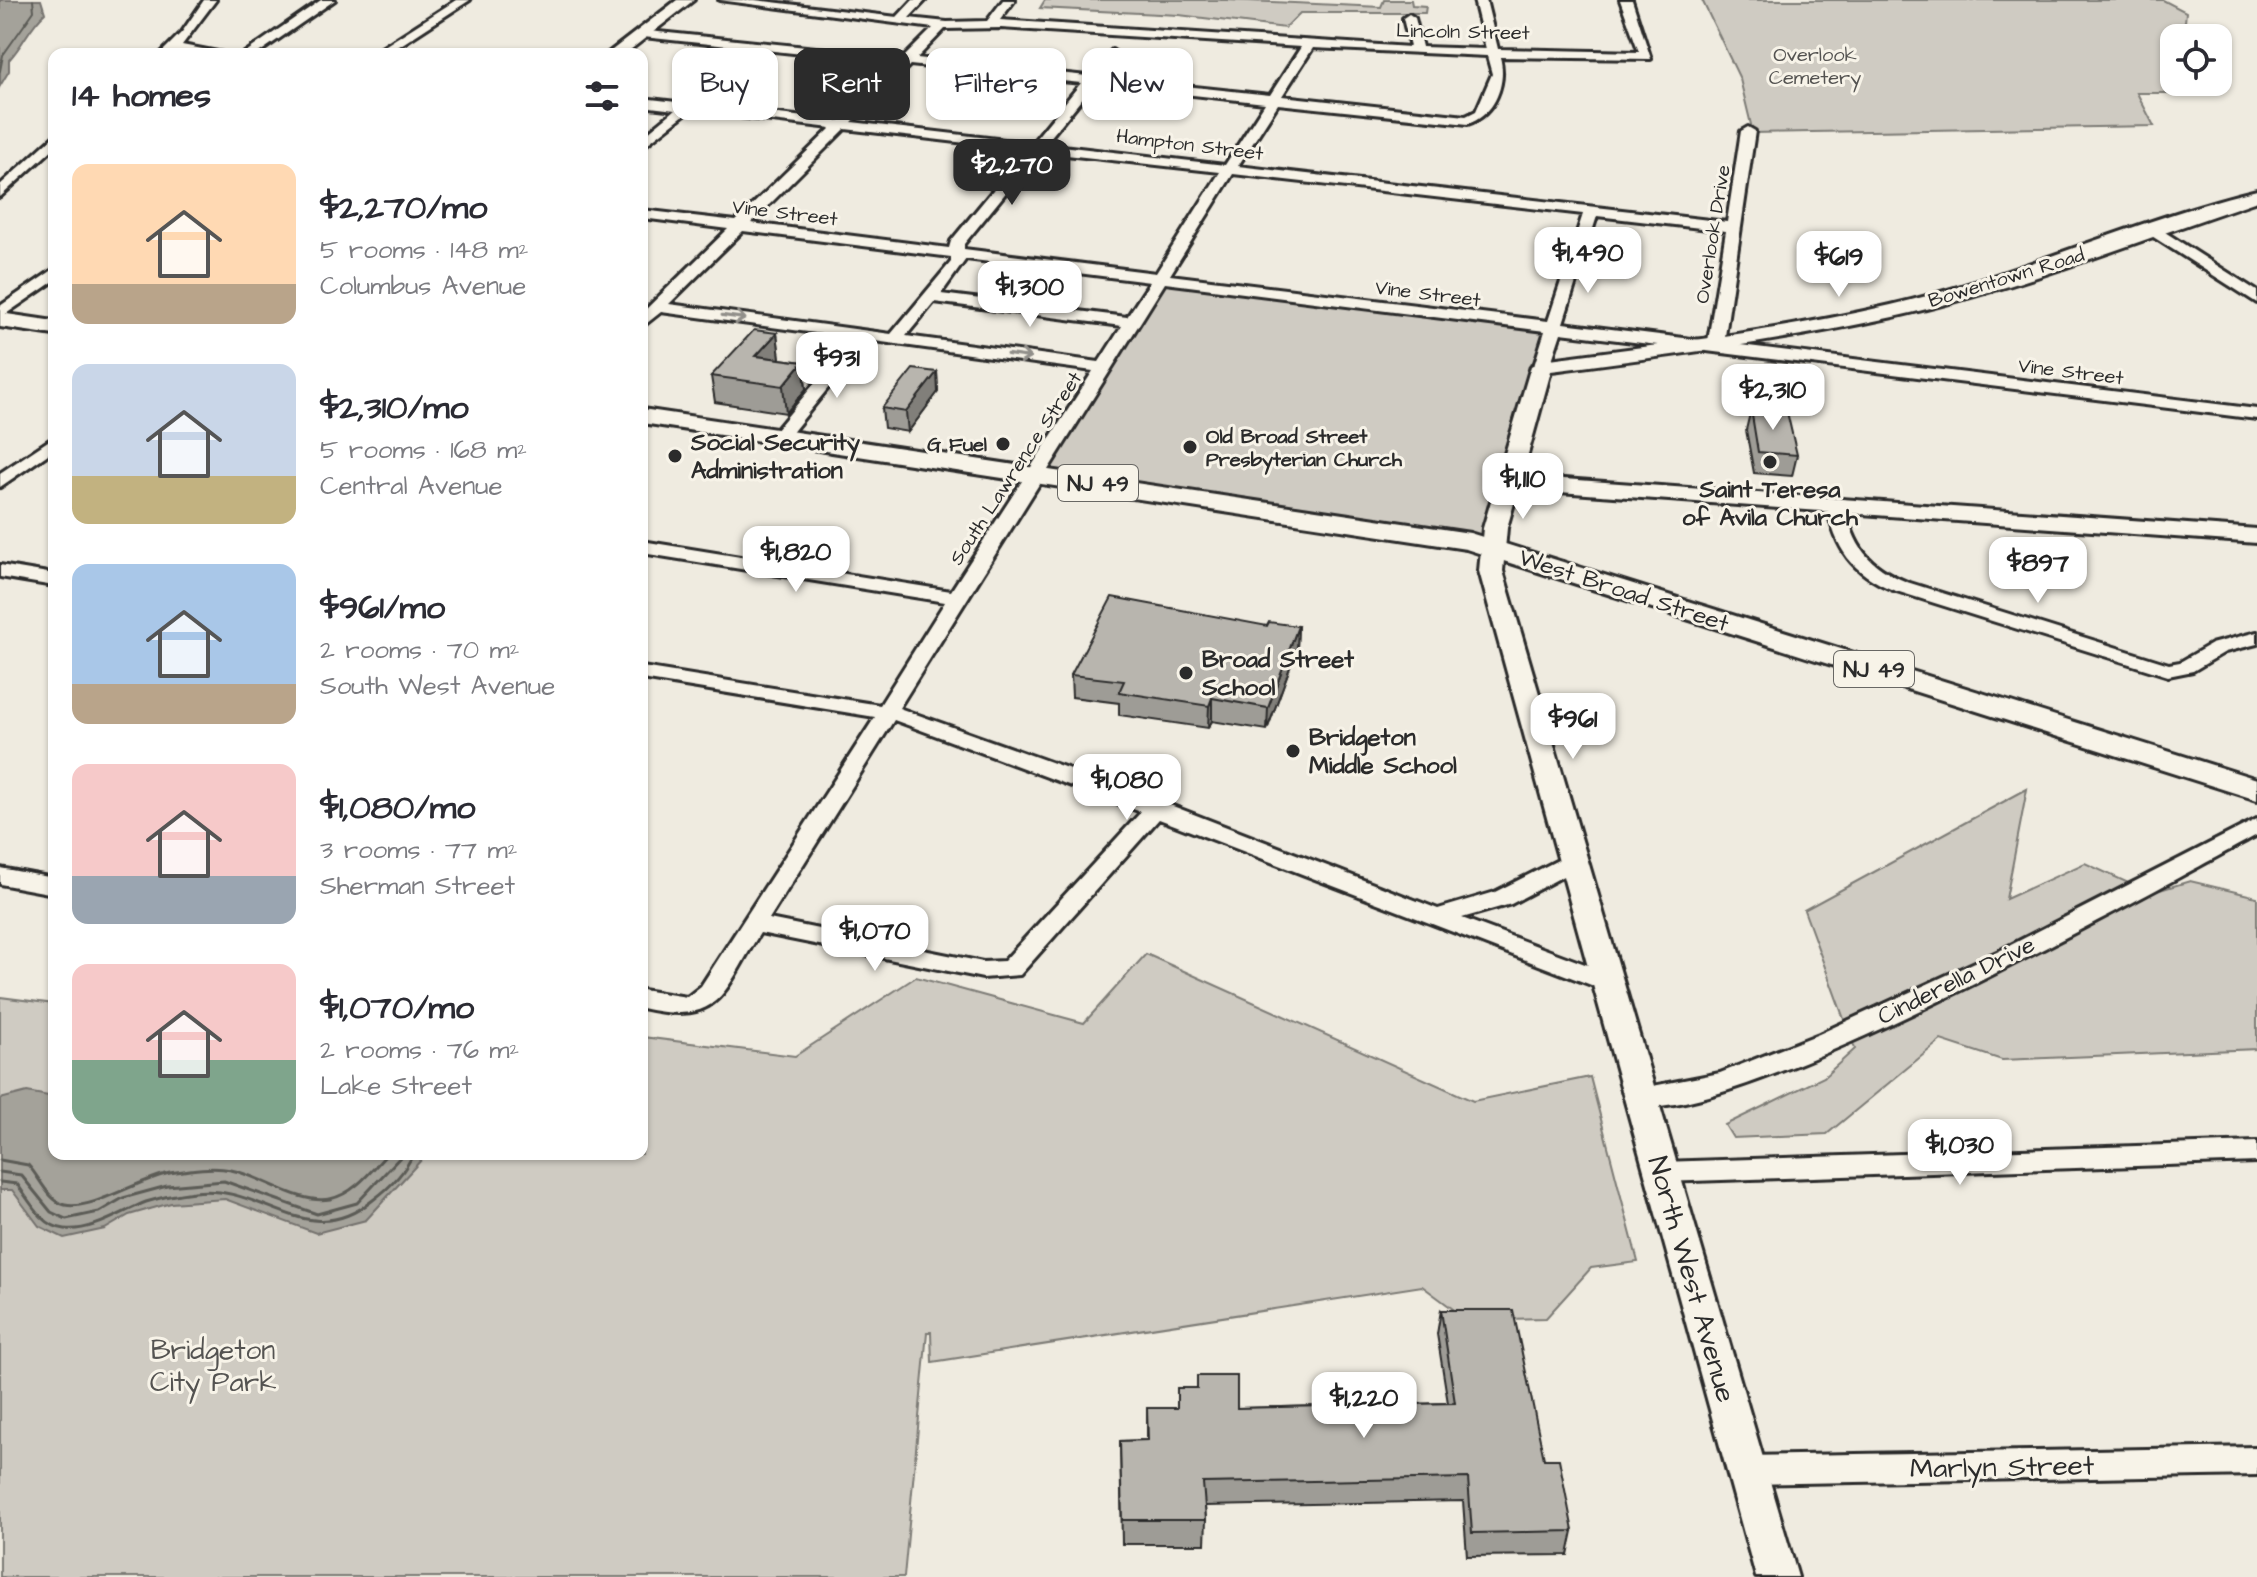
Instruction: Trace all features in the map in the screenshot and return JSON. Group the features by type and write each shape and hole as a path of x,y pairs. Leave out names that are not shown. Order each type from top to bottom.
{"highway":[{"path":"0,320 48,327"},
{"name":"West Broad Street","path":"648,417 1409,530 1491,547 2257,790"}],"main road":[{"path":"623,48 687,0"},
{"name":"Bowentown Road","path":"1542,366 1706,345 1905,308 2257,195"},
{"path":"1491,547 1542,366"},
{"path":"1510,482 2257,536"},
{"name":"North West Avenue","path":"1491,547 1491,571 1777,1577"}],"street":[{"path":"172,48 210,0"},
{"path":"258,48 329,0"},
{"path":"388,48 464,0"},
{"name":"Lincoln Street","path":"725,0 942,26 991,24 1417,51 1647,56 1626,0"},
{"path":"803,9 819,0"},
{"path":"901,19 920,0"},
{"path":"991,24 1009,0"},
{"path":"1193,92 1463,120 1482,113 1498,74 1480,0"},
{"path":"1409,18 1417,51"},
{"path":"910,56 942,26"},
{"path":"643,33 794,49"},
{"name":"South Lawrence Street","path":"648,1000 691,1007 704,1000 878,733 957,598 1106,368 1309,44"},
{"path":"910,62 1082,80"},
{"path":"895,339 959,262 956,244 1082,91"},
{"name":"Hampton Street","path":"648,103 672,105"},
{"name":"Hampton Street","path":"778,117 1733,227"},
{"path":"648,139 672,119"},
{"path":"648,316 844,120"},
{"name":"Overlook Drive","path":"1706,345 1733,227 1748,131"},
{"path":"0,193 48,146"},
{"path":"1542,366 1591,211"},
{"name":"Vine Street","path":"648,215 2257,414"},
{"path":"2144,232 2257,298"},
{"path":"0,313 48,278"},
{"path":"930,297 1134,323"},
{"path":"657,307 1106,368"},
{"path":"780,436 863,335"},
{"path":"0,482 48,449"},
{"path":"1836,505 1844,544 1854,559 1865,570 1900,586 2168,670 2186,667 2218,648 2257,638"},
{"path":"648,548 957,598"},
{"path":"0,571 48,579"},
{"path":"648,674 908,716 1157,808 1608,982"},
{"path":"754,924 1003,971 1011,969 1157,808"},
{"name":"Cinderella Drive","path":"1641,1097 1683,1094 1767,1067 1957,983 2257,826"},
{"path":"1440,916 1514,894 1574,861"},
{"path":"0,876 48,885"},
{"path":"1662,1172 2257,1152"},
{"name":"Marlyn Street","path":"1747,1470 2257,1461"}],"green space":[{"path":"1045,0 1227,0 1381,7 1384,0 1411,0 1412,5 1426,6 1425,13 1300,13 1285,28 1179,15 1040,8"},
{"name":"Overlook Cemetery","path":"1702,0 2163,0 2186,12 2185,22 2160,24 2160,93 2137,93 2154,126 1753,133 1740,79"},
{"path":"1162,279 1555,329 1491,547 1038,474"},
{"path":"2027,789 2006,899 2085,863 2150,893 2190,881 2257,897 2257,1049 2002,1060 1941,1040 1827,1134 1733,1138 1725,1125 1824,1077 1855,1049 1804,910"},
{"name":"Bridgeton City Park","path":"1146,954 1473,1101 1590,1077 1638,1262 1591,1268 1546,1318 1468,1320 1422,1286 932,1362 931,1332 927,1332 904,1577 0,1577 0,997 48,1003 48,1160 648,1160 648,1038 795,1056 916,977 1084,1023"}],"water":[{"path":"0,0 41,0 45,13 9,60 9,71 0,86"},
{"path":"27,1092 48,1096 48,1160 421,1160 366,1220 316,1233 225,1199 171,1203 129,1215 105,1229 64,1238 39,1226 12,1190 0,1190 0,1099"}],"building":[{"path":"754,330 777,333 756,356 803,362 783,386 711,376"},
{"path":"913,369 937,372 906,412 882,408"},
{"path":"1751,409 1787,412 1797,455 1758,452"},
{"name":"Broad Street School","path":"1112,597 1267,626 1269,622 1298,626 1268,708 1212,698 1209,706 1119,692 1124,681 1071,675"},
{"path":"1441,1310 1513,1310 1544,1459 1559,1459 1573,1531 1472,1533 1468,1478 1203,1483 1206,1520 1122,1520 1120,1441 1148,1440 1147,1408 1177,1408 1177,1388 1197,1388 1197,1376 1237,1376 1237,1408 1455,1403"}],"place":[{"name":"G Fuel","path":"1003,444"},
{"name":"Old Broad Street Presbyterian Church","path":"1190,447"},
{"name":"Social Security Administration","path":"675,456"},
{"name":"Saint Teresa of Avila Church","path":"1770,462"},
{"name":"Broad Street School","path":"1186,673"},
{"name":"Bridgeton Middle School","path":"1293,751"}]}
